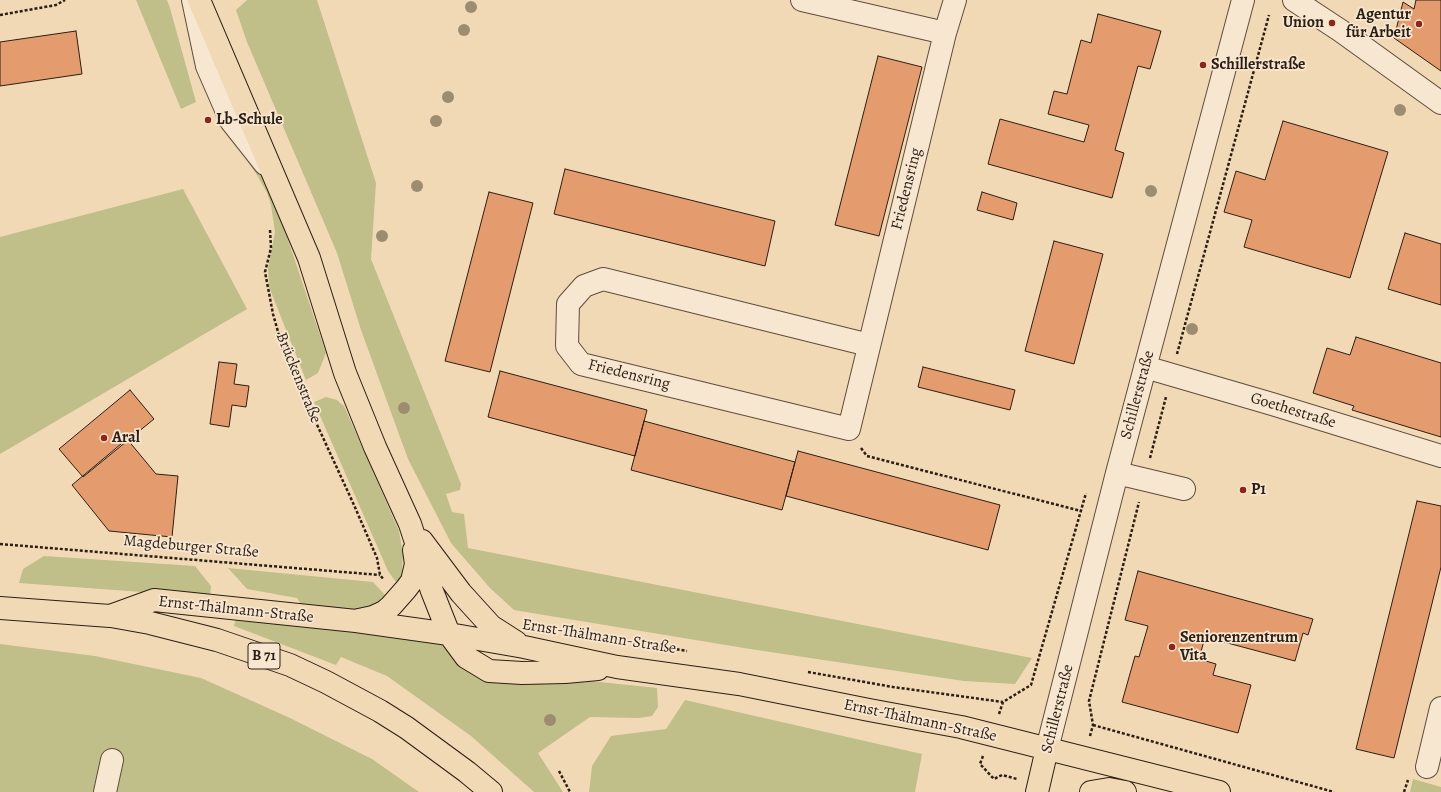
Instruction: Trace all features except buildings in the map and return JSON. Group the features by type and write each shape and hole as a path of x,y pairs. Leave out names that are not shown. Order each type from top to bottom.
{"main road":[{"path":"199,0 309,258 347,378 410,524 447,629"},
{"path":"356,621 373,617 384,612 399,599 412,580 416,564 410,524"},
{"path":"410,524 461,593 491,626 524,647"},
{"name":"Ernst-Thälmann-Straße","path":"0,608 110,616 154,600 447,629 617,667 739,684 869,710 961,726 1084,757 1206,791"},
{"name":"B 71","path":"110,616 150,623 217,640 290,665 326,682 380,711 407,728 491,792"},
{"name":"Ernst-Thälmann-Straße","path":"447,629 466,657 489,671 522,673 565,672 617,667"},
{"name":"Schillerstraße","path":"1038,792 1048,749"},
{"path":"1091,792 1109,789 1125,792"}],"street":[{"path":"193,0 207,66 231,121 275,177"},
{"path":"802,0 945,33"},
{"name":"Friedensring","path":"869,345 603,279 584,286 568,304 567,346 581,364 849,429 945,33 955,0"},
{"name":"Schillerstraße","path":"1048,749 1117,473 1243,0"},
{"path":"1294,0 1341,31 1441,103"},
{"name":"Goethestraße","path":"1145,367 1216,387 1441,456"},
{"path":"1117,473 1184,489"},
{"path":"1427,767 1441,708"},
{"path":"105,792 112,760"}],"path":[{"path":"0,15 56,5 65,0"},
{"name":"Brückenstraße","path":"270,229 271,248 265,272 273,314 284,353 377,558 380,575"},
{"path":"849,429 867,456 1081,511 1087,488"},
{"name":"Ernst-Thälmann-Straße","path":"800,671 893,687 1003,702 1031,685 1081,511"},
{"name":"Magdeburger Straße","path":"0,544 380,575"},
{"name":"Ernst-Thälmann-Straße","path":"568,631 692,652"},
{"path":"1089,701 1093,726 1334,792"},
{"path":"980,764 994,779 1002,775"},
{"path":"558,771 570,792"}],"shaded area":[{"path":"136,0 167,0 196,102 181,109"},
{"path":"247,0 317,0 376,183 371,259 461,484 460,490 446,494 452,512 464,514 468,548 1032,658 1015,684 964,681 750,649 514,610 490,588 451,543 408,459 361,330 337,253 247,42 236,10"},
{"path":"224,127 255,166 266,185 281,219 326,353 318,373 306,380 269,287 268,268 275,232 271,205 267,193 257,175"},
{"path":"183,189 247,309 0,454 0,237"},
{"path":"326,397 337,400 344,406 399,531 403,554 402,572 400,580 396,582 388,571 314,402"},
{"path":"44,556 195,566 211,586 210,597 19,583 23,569"},
{"path":"228,568 373,582 387,597 365,612 304,609 297,598 247,589"},
{"path":"236,617 441,641 453,658 472,674 493,683 537,683 581,680 657,688 658,707 652,716 639,718 590,717 538,753 563,792 534,792 471,736 387,676 341,657 336,665 234,626"},
{"path":"0,644 95,656 201,678 290,718 372,759 419,792 0,792"},
{"path":"685,700 922,754 915,792 589,792 592,766 611,736 666,729"},
{"path":"1413,779 1441,787 1441,792 1410,792"}],"place":[{"name":"Union","path":"1332,23"},
{"name":"Agentur für Arbeit","path":"1419,24"},
{"name":"Schillerstraße","path":"1203,65"},
{"name":"Lb-Schule","path":"208,120"},
{"name":"Aral","path":"104,438"},
{"name":"P1","path":"1243,490"},
{"name":"Seniorenzentrum Vita","path":"1172,647"}]}
